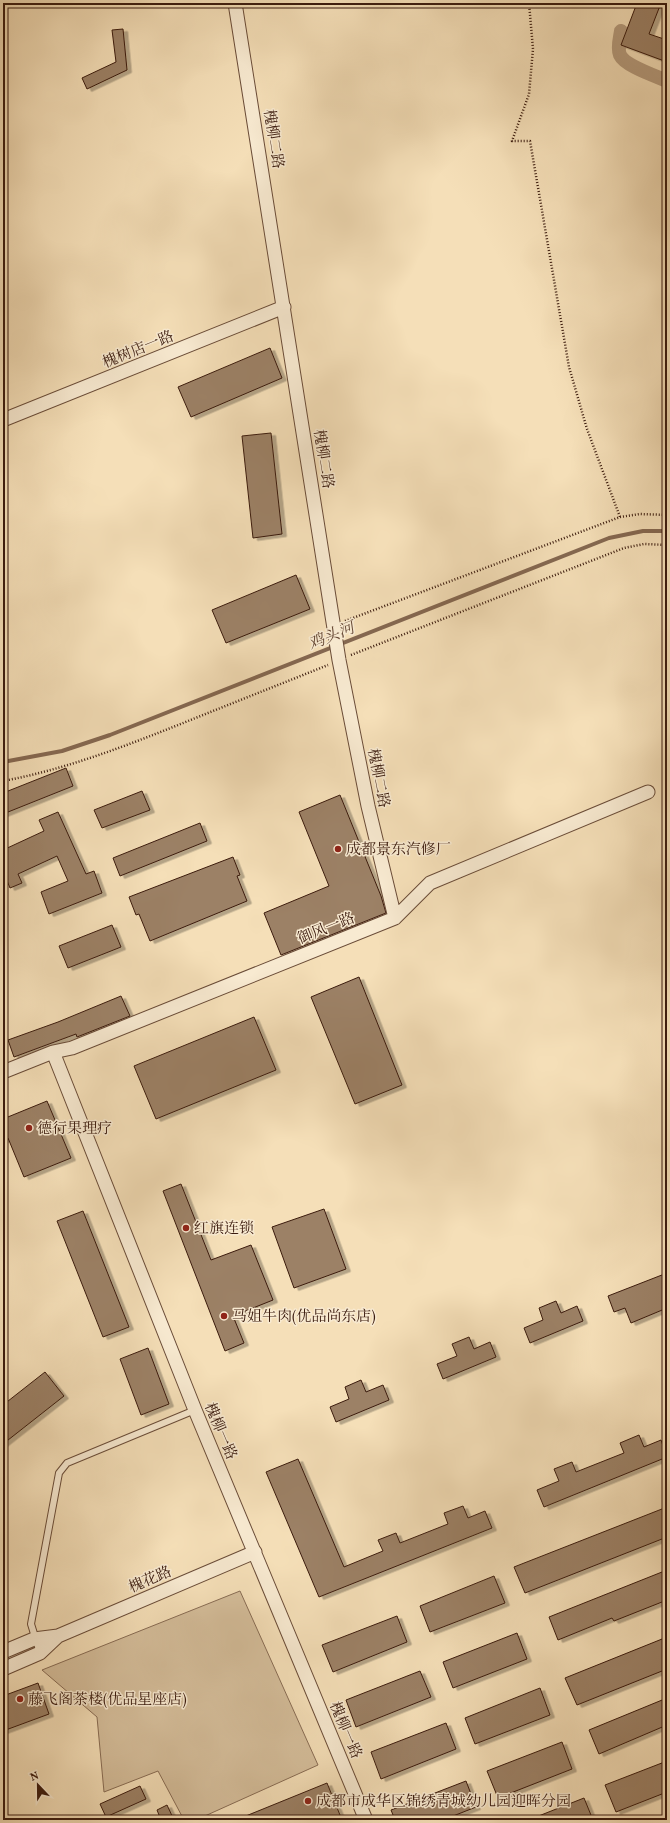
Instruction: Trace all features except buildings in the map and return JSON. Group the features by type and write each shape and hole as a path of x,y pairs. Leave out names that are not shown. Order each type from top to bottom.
{"street":[{"name":"槐柳二路","path":"236,3 339,660 368,806 395,918"},
{"name":"槐树店一路","path":"3,420 284,307"},
{"name":"御风一路","path":"3,1072 53,1052 72,1048 395,918 430,883 648,792"},
{"name":"槐柳一路","path":"53,1052 196,1410 366,1820"},
{"name":"槐花路","path":"3,1652 34,1639 58,1636 255,1552"},
{"name":"槐花路","path":"3,1669 40,1654 58,1636"}],"lane":[{"path":"40,1654 34,1639 31,1624 59,1473 67,1463 196,1410"}],"path":[{"path":"529,3 533,49 529,94 512,141 530,141 569,367 587,429 620,517"},
{"path":"333,625 620,517 640,514 667,515"}],"shaded area":[{"path":"240,1591 318,1765 196,1820 184,1820 158,1771 104,1792 97,1717 42,1670"}],"waterway":[{"path":"621,31 619,49 620,55 623,59 634,67 667,81"},
{"name":"鸡头河","path":"3,762 62,751 110,735 609,538 643,531 667,531"}],"place":[{"name":"成都景东汽修厂","path":"338,849"},
{"name":"德行果理疗","path":"29,1128"},
{"name":"红旗连锁","path":"186,1228"},
{"name":"马姐牛肉(优品尚东店)","path":"224,1316"},
{"name":"藤飞阁茶楼(优品星座店)","path":"20,1699"},
{"name":"成都市成华区锦绣青城幼儿园迎晖分园","path":"308,1801"}]}
